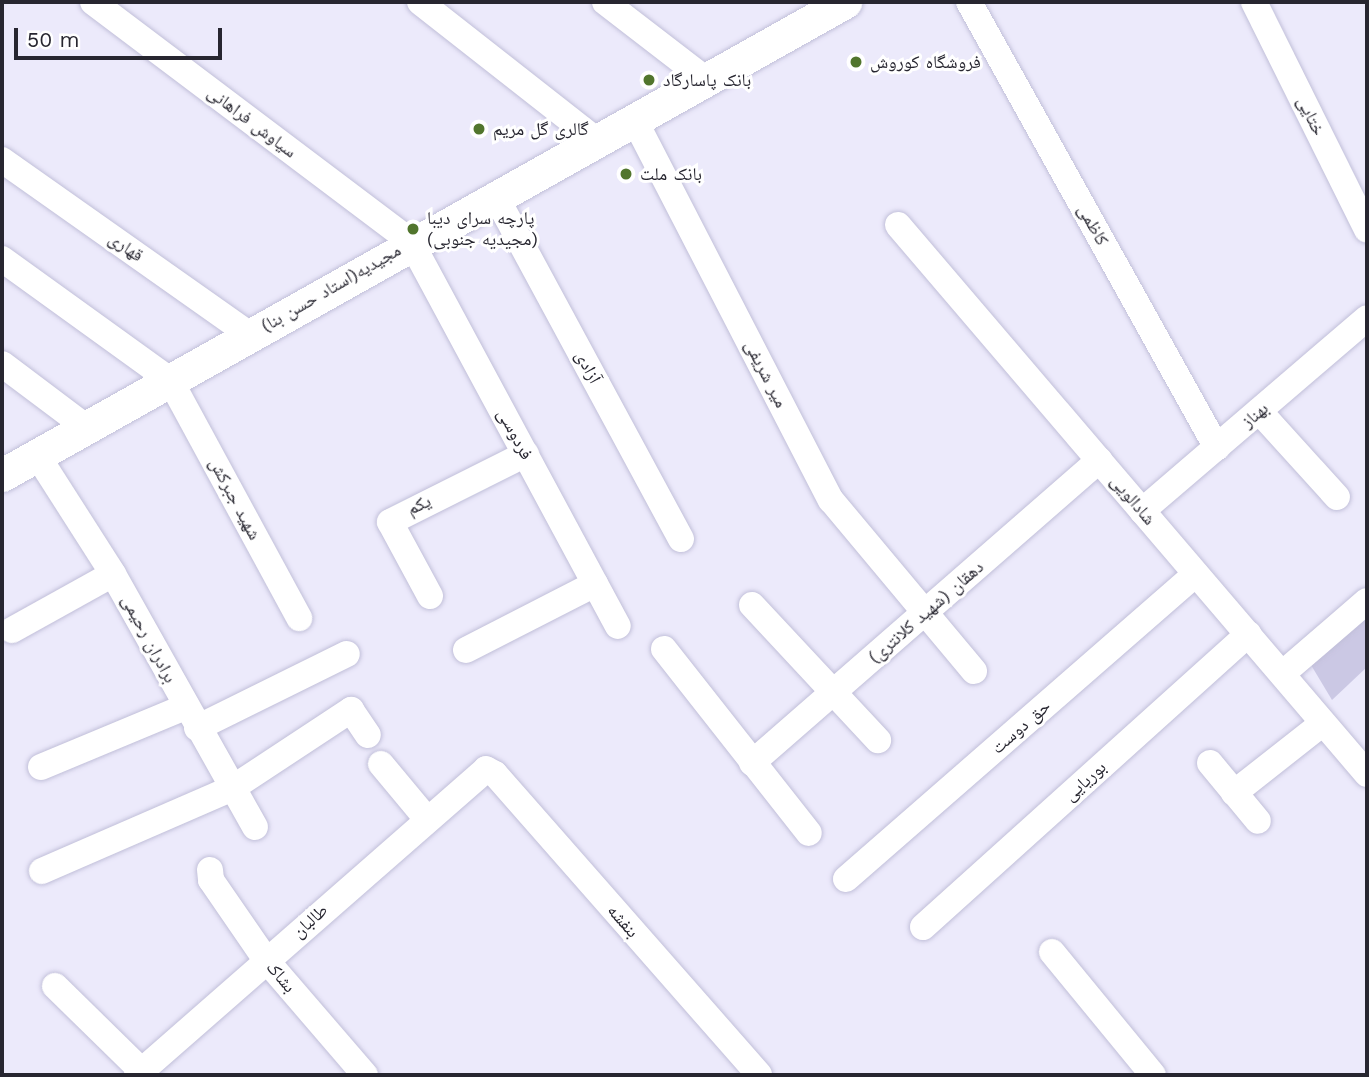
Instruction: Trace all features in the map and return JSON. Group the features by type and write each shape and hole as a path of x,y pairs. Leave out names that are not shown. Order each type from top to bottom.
{"main road":[{"name":"مجیدیه(استاد حسن بنا)","path":"2,475 411,242 845,2"}],"street":[{"name":"سیاوش فراهانی","path":"93,2 411,242"},
{"path":"420,2 596,139"},
{"path":"605,2 705,79"},
{"name":"کاظمی","path":"968,2 1217,448"},
{"name":"ختایی","path":"1254,2 1367,230"},
{"name":"میر شریفی","path":"634,118 831,500 974,671"},
{"name":"قهاری","path":"2,160 250,334"},
{"name":"آزادی","path":"495,195 681,539"},
{"name":"شادالویی","path":"898,225 1367,774"},
{"name":"فردوسی","path":"411,242 618,626"},
{"path":"2,259 170,380"},
{"name":"بهناز","path":"1142,511 1365,324"},
{"path":"2,363 86,427"},
{"name":"شهید جبرکش","path":"170,380 299,618"},
{"path":"1259,411 1337,497"},
{"name":"یکم","path":"430,596 390,522 526,454"},
{"name":"برادران رحیمی","path":"37,455 113,574 231,789 255,827"},
{"name":"دهقان (شهید کلانتری)","path":"752,763 1099,460"},
{"path":"12,630 113,574"},
{"name":"حق دوست","path":"846,879 1196,574"},
{"path":"466,650 595,583"},
{"path":"1282,674 1367,601"},
{"path":"752,605 878,740"},
{"name":"بوریایی","path":"923,927 1248,634"},
{"path":"664,649 809,834"},
{"path":"41,767 191,717 347,654"},
{"path":"42,872 231,789 351,710 356,711 368,735"},
{"path":"1234,793 1323,723"},
{"path":"381,764 426,818"},
{"path":"1210,764 1258,821"},
{"name":"طالبان","path":"142,1074 426,818 486,769"},
{"name":"بنفشه","path":"486,769 495,774 759,1075"},
{"name":"بشاک","path":"210,870 211,880 266,960 365,1075"},
{"path":"1052,952 1153,1075"},
{"path":"55,986 142,1074"}],"shaded area":[{"path":"1367,610 1367,667 1332,700 1308,660"}],"place":[{"name":"فروشگاه کوروش","path":"856,62"},
{"name":"بانک پاسارگاد","path":"649,80"},
{"name":"گالری گل مریم","path":"479,129"},
{"name":"بانک ملت","path":"626,174"},
{"name":"پارچه سرای دیبا (مجیدیه جنوبی)","path":"413,229"}]}
